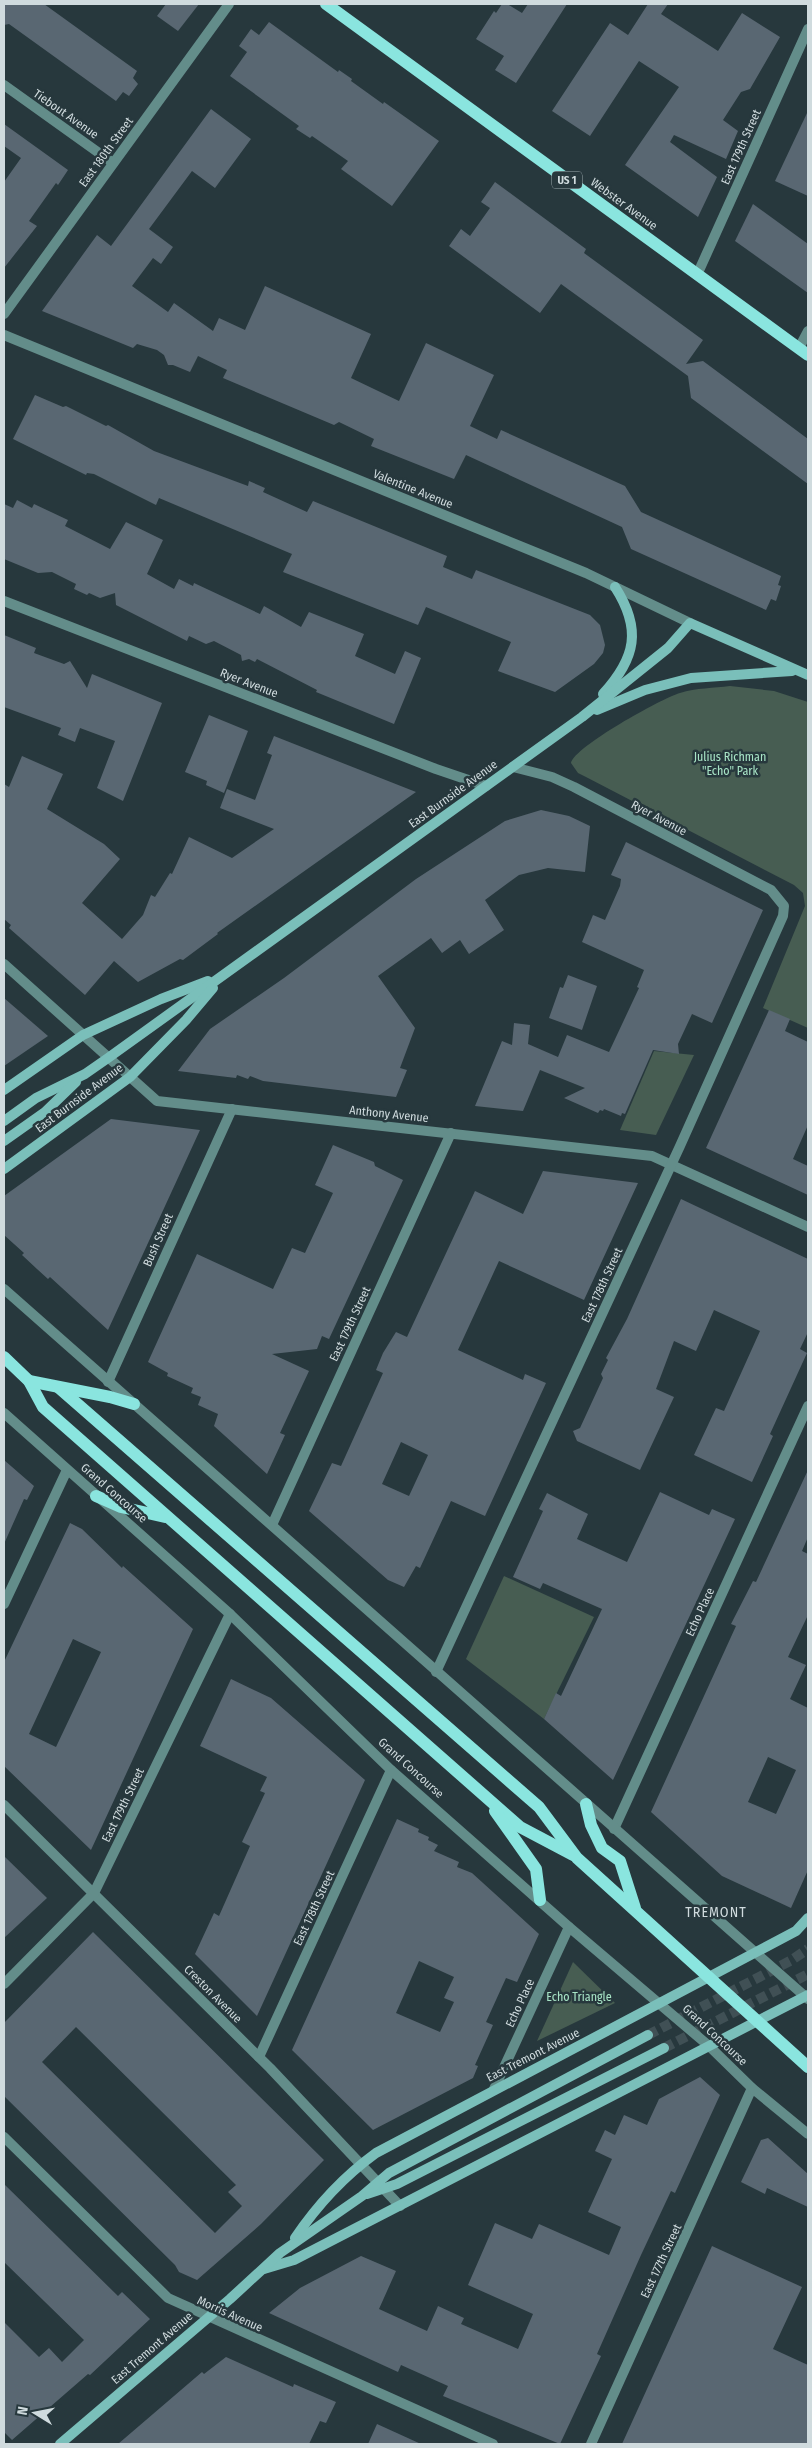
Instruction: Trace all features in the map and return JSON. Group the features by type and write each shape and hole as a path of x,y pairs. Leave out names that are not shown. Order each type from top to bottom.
{"main road":[{"name":"Webster Avenue","path":"326,4 804,352"},
{"path":"582,717 613,683 623,668 631,643 632,626 630,613 615,587"},
{"name":"Valentine Avenue","path":"690,623 808,675"},
{"name":"East Burnside Avenue","path":"4,1141 45,1112 85,1074 582,717 668,648 690,623"},
{"path":"582,717 645,690 692,678 794,670"},
{"name":"East Burnside Avenue","path":"4,1090 83,1035 161,999 223,975"},
{"name":"East Burnside Avenue","path":"4,1169 130,1077 186,1020 223,975"},
{"name":"East Burnside Avenue","path":"4,1121 36,1098 85,1074"},
{"name":"Grand Concourse","path":"4,1357 29,1381 43,1407 520,1828 578,1858"},
{"name":"Grand Concourse","path":"29,1381 58,1387 539,1807 578,1858 808,2067"},
{"path":"58,1387 110,1397 134,1404"},
{"path":"96,1496 121,1507 168,1517"},
{"path":"483,1795 536,1869 540,1900"},
{"path":"586,1804 591,1825 602,1848 620,1861 635,1908"},
{"name":"East Tremont Avenue","path":"292,2242 311,2214 343,2178 376,2153 796,1931 808,1918"},
{"name":"East Tremont Avenue","path":"260,2270 294,2260 807,1997"},
{"name":"East Tremont Avenue","path":"60,2444 292,2242 381,2185 389,2173 648,2035"},
{"name":"East Tremont Avenue","path":"381,2185 397,2184 664,2048"}],"street":[{"name":"East 180th Street","path":"4,314 229,4"},
{"name":"East 179th Street","path":"697,275 808,29"},
{"name":"Tiebout Avenue","path":"4,86 113,163"},
{"path":"804,352 808,331"},
{"name":"Valentine Avenue","path":"4,335 586,573 690,623"},
{"name":"Ryer Avenue","path":"4,601 436,769 486,786"},
{"name":"Ryer Avenue","path":"514,766 552,777 574,787 771,890 784,906"},
{"name":"East 178th Street","path":"436,1672 672,1164 776,935 783,916 784,906"},
{"name":"Anthony Avenue","path":"4,964 157,1101 652,1156 808,1227"},
{"name":"Bush Street","path":"108,1382 232,1109"},
{"name":"East 179th Street","path":"272,1525 451,1133"},
{"path":"4,1289 614,1829 807,1997"},
{"name":"Echo Place","path":"614,1829 808,1406"},
{"name":"Grand Concourse","path":"4,1414 230,1614 391,1770 540,1900 568,1927 709,2046 752,2088 808,2134"},
{"path":"4,1604 67,1470"},
{"name":"East 179th Street","path":"4,1984 94,1894 230,1614"},
{"name":"East 178th Street","path":"259,2057 391,1770"},
{"name":"Creston Avenue","path":"4,1805 259,2057 400,2206"},
{"name":"Echo Place","path":"494,2089 568,1927"},
{"name":"East 177th Street","path":"591,2444 752,2088"},
{"name":"Morris Avenue","path":"4,2137 168,2298 493,2444"}],"green space":[{"name":"Julius Richman \"Echo\" Park","path":"730,686 774,691 808,702 808,1028 763,1008 805,906 803,893 794,885 578,773 571,763 587,746 602,735 638,713 670,697 692,690"},
{"path":"654,1051 694,1055 656,1135 620,1130"},
{"path":"504,1576 594,1617 544,1719 466,1659"},
{"name":"Echo Triangle","path":"573,1962 615,2003 537,2041"}],"building":[{"path":"4,4 44,4 137,71 133,78 138,84 129,96 123,92 116,101 9,24 4,25"},
{"path":"166,4 199,4 178,31 157,16"},
{"path":"502,4 507,4 522,13 528,4 567,4 516,83 495,70 504,56 476,39 494,11 496,13"},
{"path":"648,4 668,4 661,14 718,51 742,13 780,37 750,89 741,92 723,120 738,131 726,159 674,135 670,142 717,177 698,217 625,165 679,87 639,61 590,136 552,111 610,23 628,35"},
{"path":"269,22 338,72 339,70 352,79 351,81 383,104 384,102 439,141 392,206 341,169 348,161 312,136 310,138 296,129 299,126 230,76 247,52 239,46 251,29 259,35"},
{"path":"211,109 251,139 215,188 192,171 149,229 173,247 161,264 153,258 132,286 168,312 174,303 213,331 219,318 245,330 265,286 371,334 351,378 399,401 426,343 494,375 470,426 497,439 501,430 625,486 641,512 781,576 778,585 781,586 776,601 771,599 766,610 631,549 622,527 466,455 454,479 371,446 374,439 339,422 334,425 223,378 227,370 198,356 190,372 173,365 168,365 164,355 157,350 137,344 133,348 42,311 97,235 111,246"},
{"path":"808,111 808,196 775,181"},
{"path":"4,124 68,170 58,185 56,183 29,221 37,226 4,268 4,182 21,158 4,146"},
{"path":"495,182 586,249 584,253 703,340 686,364 703,361 808,439 808,484 691,398 688,376 561,284 540,313 449,246 461,229 470,236 490,208 481,202"},
{"path":"753,204 808,244 808,293 735,241"},
{"path":"35,395 63,407 66,406 106,426 108,425 154,451 248,486 249,481 265,488 263,492 307,512 313,501 447,556 443,567 472,579 476,570 590,615 600,625 605,645 603,653 594,664 555,692 498,671 511,642 426,607 418,625 283,572 292,554 159,498 156,505 94,474 87,473 86,475 13,439"},
{"path":"17,500 32,508 34,504 68,520 65,526 110,549 126,522 163,540 147,574 174,589 179,579 193,586 194,583 260,614 264,606 301,627 309,612 364,634 355,656 395,674 405,651 421,658 394,724 316,692 317,690 257,659 255,662 249,659 242,661 241,655 214,641 206,644 189,636 187,641 116,605 115,593 100,598 89,593 87,595 74,589 76,584 52,572 38,573 4,559 4,504 13,508"},
{"path":"4,635 36,648 34,653 64,664 70,661 87,688 92,674 162,703 123,801 97,788 115,741 80,728 75,742 58,735 61,728 4,707"},
{"path":"209,715 248,731 224,793 206,785 207,781 185,772"},
{"path":"274,736 416,792 217,933 183,960 180,959 138,982 114,961 85,995 9,928 11,925 4,919 4,784 9,787 22,756 63,774 47,809 104,844 120,859 82,903 122,939 143,915 151,895 155,897 170,873 172,874 189,837 232,858 274,829 220,808 227,789 255,800 272,755 267,753"},
{"path":"541,810 569,816 590,826 585,872 548,868 519,875 485,900 504,930 469,954 460,940 442,953 431,938 378,976 415,1028 400,1068 407,1070 396,1097 263,1081 250,1076 248,1079 237,1075 236,1078 178,1071 210,1029 284,978 416,879 505,821"},
{"path":"626,842 763,910 712,1023 692,1014 678,1044 679,1054 653,1050 625,1114 622,1113 621,1116 604,1109 598,1113 564,1098 585,1088 540,1070 523,1111 475,1106 502,1041 512,1045 514,1023 530,1025 528,1044 558,1057 567,1035 609,1052 639,988 637,987 644,970 582,942 593,915 605,920 620,886 621,879 611,875"},
{"path":"568,975 597,986 582,1030 549,1018 560,987 563,988"},
{"path":"4,998 48,1036 4,1066"},
{"path":"769,1010 790,1019 785,1031 808,1042 808,1125 793,1159 808,1166 808,1195 706,1148"},
{"path":"111,1119 200,1130 108,1330 50,1277 48,1279 37,1269 22,1255 24,1253 4,1235 4,1196"},
{"path":"333,1145 374,1162 375,1166 403,1180 329,1339 322,1336 317,1349 272,1354 309,1371 280,1433 285,1435 267,1474 214,1426 218,1414 198,1405 201,1397 191,1393 193,1388 167,1376 168,1373 148,1362 197,1254 273,1289 292,1248 305,1253 333,1193 315,1185"},
{"path":"543,1171 638,1183 584,1300 499,1261 458,1350 523,1380 525,1374 546,1383 485,1516 451,1501 420,1568 416,1566 404,1587 388,1580 309,1511 332,1463 341,1466 383,1373 376,1370 383,1353 396,1332 407,1337 475,1191 523,1214","holes":["401,1442 428,1455 409,1496 382,1484"]},
{"path":"681,1199 808,1259 808,1332 800,1349 807,1353 770,1434 773,1436 752,1482 694,1455 716,1408 724,1411 760,1331 714,1310 696,1351 674,1341 656,1389 674,1397 640,1470 577,1441 573,1431 580,1428 603,1378 601,1374 608,1360 606,1358 627,1319"},
{"path":"4,1460 34,1486 27,1500 24,1499 4,1544"},
{"path":"808,1470 808,1537 802,1551 808,1554 808,1615 788,1657 806,1665 790,1699 808,1708 808,1870 791,1908 722,1876 651,1812 736,1626 731,1624 753,1581 756,1582","holes":["768,1757 796,1770 776,1814 748,1802"]},
{"path":"660,1492 709,1515 712,1509 735,1519 613,1780 544,1719 556,1693 561,1696 602,1609 543,1583 540,1589 513,1577 543,1511 539,1509 547,1493 588,1514 577,1539 627,1562"},
{"path":"70,1523 82,1529 122,1568 123,1566 193,1629 91,1850 4,1766 4,1662","holes":["73,1639 101,1652 56,1747 29,1734"]},
{"path":"231,1679 271,1698 365,1780 257,2016 195,1954 214,1913 219,1916 250,1846 242,1842 265,1793 260,1791 267,1777 200,1746"},
{"path":"397,1819 419,1829 418,1832 429,1837 428,1840 438,1845 434,1851 459,1862 457,1867 472,1873 539,1934 517,1982 506,1978 486,2022 493,2025 475,2065 478,2066 473,2078 373,2130 292,2050","holes":["419,1961 454,1977 444,1998 454,2002 440,2032 396,2013"]},
{"path":"4,1856 47,1898 4,1938"},
{"path":"93,1932 324,2160 261,2224 197,2280 179,2272 175,2265 4,2096 4,2023","holes":["76,2027 236,2185 228,2192 242,2206 215,2233 42,2062"]},
{"path":"700,2077 720,2095 675,2193 671,2191 641,2255 597,2354 601,2356 560,2444 443,2396 448,2386 401,2365 398,2372 269,2313 300,2288 361,2256 396,2271 379,2309 427,2331 438,2306 464,2318 461,2324 518,2349 533,2314 468,2285 495,2223 532,2239 539,2224 609,2255 621,2227 588,2212 612,2159 595,2151 605,2130 615,2135 624,2115 647,2125 659,2099"},
{"path":"768,2138 808,2174 808,2207 767,2188 765,2194 741,2182 761,2140"},
{"path":"4,2184 118,2296 122,2292 150,2319 90,2375 88,2374 12,2440 4,2432 4,2322 39,2357 49,2348 62,2362 84,2340 4,2262"},
{"path":"712,2246 802,2287 773,2349 808,2365 808,2444 622,2444"},
{"path":"226,2357 293,2387 294,2384 336,2402 326,2423 320,2421 309,2444 118,2444 202,2372 204,2374"},
{"path":"377,2424 421,2444 368,2444"}],"tunnel":[{"path":"648,2035 790,1961 808,1949"},
{"path":"664,2048 808,1974"}],"district":[{"name":"TREMONT","path":"716,1912"}]}
